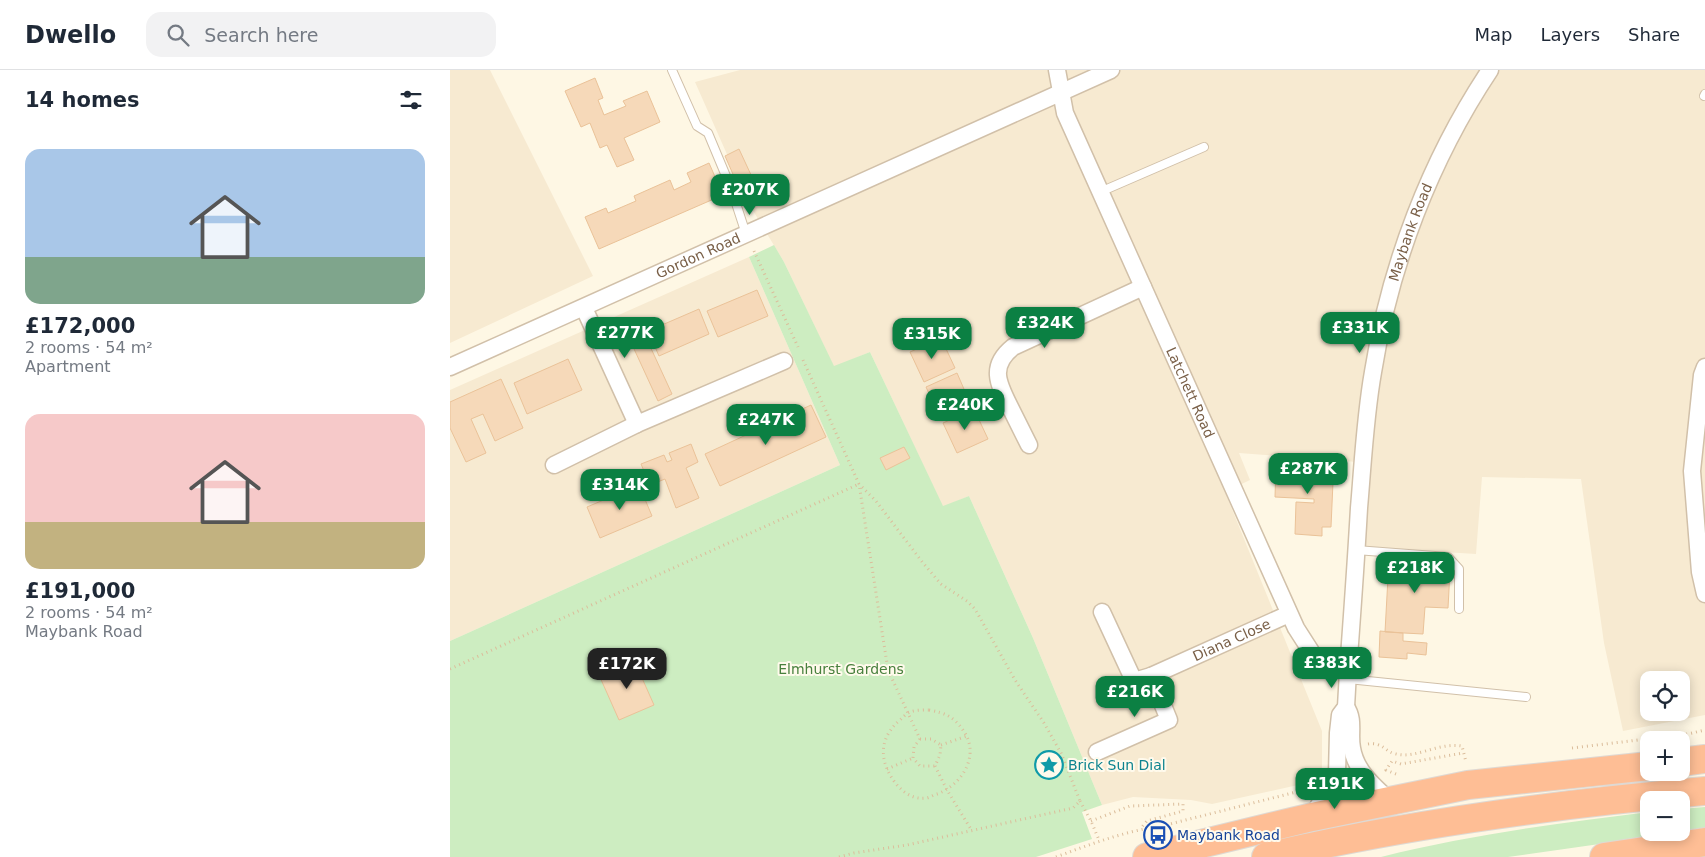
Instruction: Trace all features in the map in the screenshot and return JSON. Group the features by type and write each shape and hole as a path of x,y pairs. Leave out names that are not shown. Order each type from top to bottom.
{"highway":[{"path":"1690,761 1705,760"},
{"path":"1147,857 1312,817 1468,785 1640,767"},
{"path":"1266,857 1444,822 1619,799 1705,791"},
{"path":"1336,857 1423,834 1444,822"},
{"path":"1604,857 1705,842"}],"street":[{"name":"Latchett Road","path":"1057,70 1065,113 1289,614 1301,638 1312,653 1324,664 1348,675"},
{"name":"Gordon Road","path":"450,367 1111,70"},
{"name":"Maybank Road","path":"1312,817 1337,774 1340,715 1346,707 1356,550 1368,407 1379,342 1395,278 1413,220 1434,169 1490,70"},
{"path":"1029,445 998,383 998,366 1005,353 1013,347 1143,288"},
{"path":"584,308 637,424"},
{"path":"554,465 637,424 784,361"},
{"path":"1705,367 1702,375 1692,471 1700,572 1705,594"},
{"name":"Diana Close","path":"1102,612 1134,681 1151,676 1289,614"},
{"path":"1098,752 1169,720 1151,676"},
{"name":"Maybank Road","path":"1346,707 1352,715 1352,748 1356,763 1364,777 1390,801"}],"lane":[{"path":"672,70 697,126 708,133 732,188 746,234"},
{"path":"1100,192 1204,146"},
{"path":"1356,550 1448,557 1459,569 1459,609"},
{"path":"1348,675 1526,698"}],"path":[{"path":"450,669 859,484"},
{"path":"859,484 888,670 920,739"},
{"path":"859,484 876,501 923,564 942,584 967,601 975,609 1015,680 1044,723 1061,753 1080,801 1099,840"},
{"path":"929,710 945,713 957,722 967,736 971,751 967,767 962,777 947,790 925,799 913,796 904,792 887,769 883,750 886,737 892,727 908,713 929,710"},
{"path":"941,746 967,736"},
{"path":"920,739 931,739 941,746"},
{"path":"920,739 914,747 913,758 920,766 935,766"},
{"path":"1364,744 1376,743 1396,754 1411,754 1451,744 1462,746 1466,763"},
{"path":"935,766 940,755 941,746"},
{"path":"1402,774 1386,770 1392,761 1401,764 1463,752"},
{"path":"887,769 913,758"},
{"path":"935,766 972,831"},
{"path":"1056,857 1099,840 1309,789"},
{"path":"839,857 972,831 1073,808 1080,801"},
{"path":"1091,821 1130,806 1183,804 1183,811 1147,821 1140,829"}],"shaded area":[{"path":"450,70 490,70 593,276 450,343"},
{"path":"740,70 1705,70 1705,715 1690,718 1690,671 1640,671 1640,721 1674,721 1623,731 1604,643 1581,479 1482,477 1476,554 1364,547 1370,463 1239,453 1250,480 1225,492 1322,731 1322,774 1316,781 1212,804 1191,800 1133,797 1102,805 1033,638 969,496 943,507 870,352 834,367 784,262 749,204 695,82"},
{"path":"749,257 840,465 450,641 450,390"}],"green space":[{"name":"Elmhurst Gardens","path":"774,245 834,366 870,352 943,506 969,496 1033,638 1102,805 1082,812 1092,839 1036,857 450,857 450,641 840,465 749,257"},
{"path":"1705,807 1705,829 1690,831 1690,808"},
{"path":"1640,813 1640,838 1508,857 1381,857 1481,836"}],"building":[{"path":"595,78 603,98 598,100 604,115 626,106 623,101 647,91 660,122 624,138 634,160 617,167 607,145 600,148 590,123 581,127 565,91"},
{"path":"739,149 758,190 743,197 725,156"},
{"path":"709,163 723,195 599,249 585,217 606,208 608,213 636,201 634,196 670,180 674,190 691,182 687,173"},
{"path":"757,290 768,316 718,337 707,311"},
{"path":"699,309 709,334 659,356 648,331"},
{"path":"643,331 672,394 658,401 629,338"},
{"path":"941,338 955,368 924,382 910,352"},
{"path":"568,359 582,390 527,414 514,383"},
{"path":"957,373 970,403 940,417 926,387"},
{"path":"501,379 523,428 495,441 483,414 471,419 486,453 466,462 450,428 450,402"},
{"path":"811,405 826,437 720,486 705,454"},
{"path":"974,409 988,439 957,453 943,423"},
{"path":"691,444 698,462 686,468 699,498 676,508 665,479 650,485 641,464 664,455 667,462 672,460 669,453"},
{"path":"904,447 910,458 886,470 880,458"},
{"path":"1322,459 1334,460 1331,527 1322,527 1322,536 1295,534 1296,502 1314,503 1314,499 1275,497 1276,465 1321,467"},
{"path":"639,485 652,516 600,538 587,507"},
{"path":"1389,559 1440,562 1446,565 1450,571 1448,608 1425,607 1423,634 1385,632"},
{"path":"1380,631 1403,633 1403,641 1427,643 1426,655 1407,653 1407,659 1379,657"},
{"path":"634,660 654,705 619,720 599,675"}],"place":[{"name":"Brick Sun Dial","path":"1049,765"},
{"name":"Maybank Road","path":"1158,835"}]}
